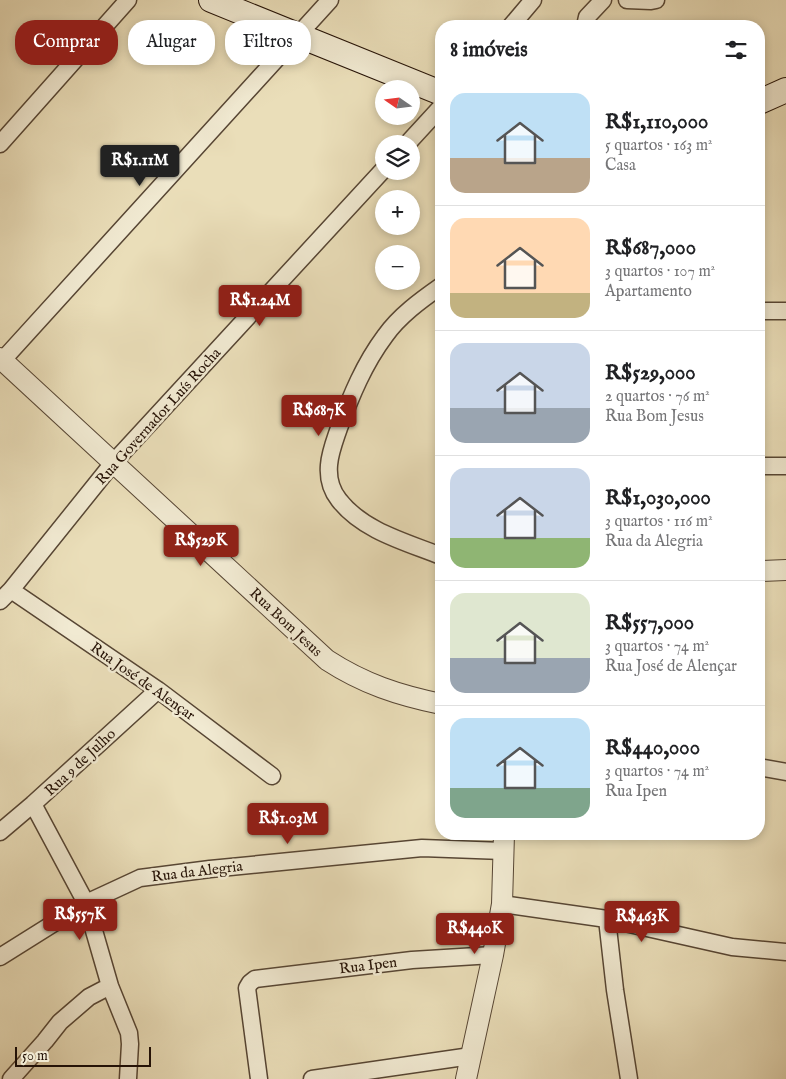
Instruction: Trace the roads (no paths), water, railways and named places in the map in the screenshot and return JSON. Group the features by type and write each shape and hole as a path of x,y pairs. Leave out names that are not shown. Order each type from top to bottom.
{"main road":[{"path":"211,0 262,20"},
{"path":"311,40 435,91"},
{"path":"765,99 786,90"}],"street":[{"path":"0,144 128,0"},
{"path":"311,22 330,0"},
{"path":"516,20 533,0"},
{"path":"586,20 603,0"},
{"path":"627,0 656,0"},
{"path":"1,360 272,65"},
{"path":"416,135 435,114"},
{"name":"Rua Governador Luís Rocha","path":"5,595 113,463 375,180"},
{"path":"435,291 407,313 385,335 362,372 334,442 329,463 329,482 338,499 354,516 389,536 435,554"},
{"path":"765,311 786,311"},
{"name":"Rua Bom Jesus","path":"1,360 326,660 357,678 378,687 407,697 435,703"},
{"path":"765,466 786,466"},
{"path":"765,571 786,570"},
{"name":"Rua José de Alençar","path":"5,595 158,690 272,776"},
{"name":"Rua 9 de Julho","path":"0,832 158,690"},
{"path":"765,768 786,772"},
{"path":"33,804 86,903 110,986 129,1033 128,1079"},
{"path":"466,1079 502,904 503,842"},
{"name":"Rua da Alegria","path":"0,957 86,903 140,878 210,869 503,842"},
{"path":"502,904 607,919 732,946 786,952"},
{"path":"607,919 615,990 629,1079"},
{"name":"Rua Ipen","path":"259,1079 247,988 250,983 261,978 412,960 493,955"},
{"path":"11,1079 60,1022 89,997 110,986"},
{"path":"312,1079 471,1056"}]}
